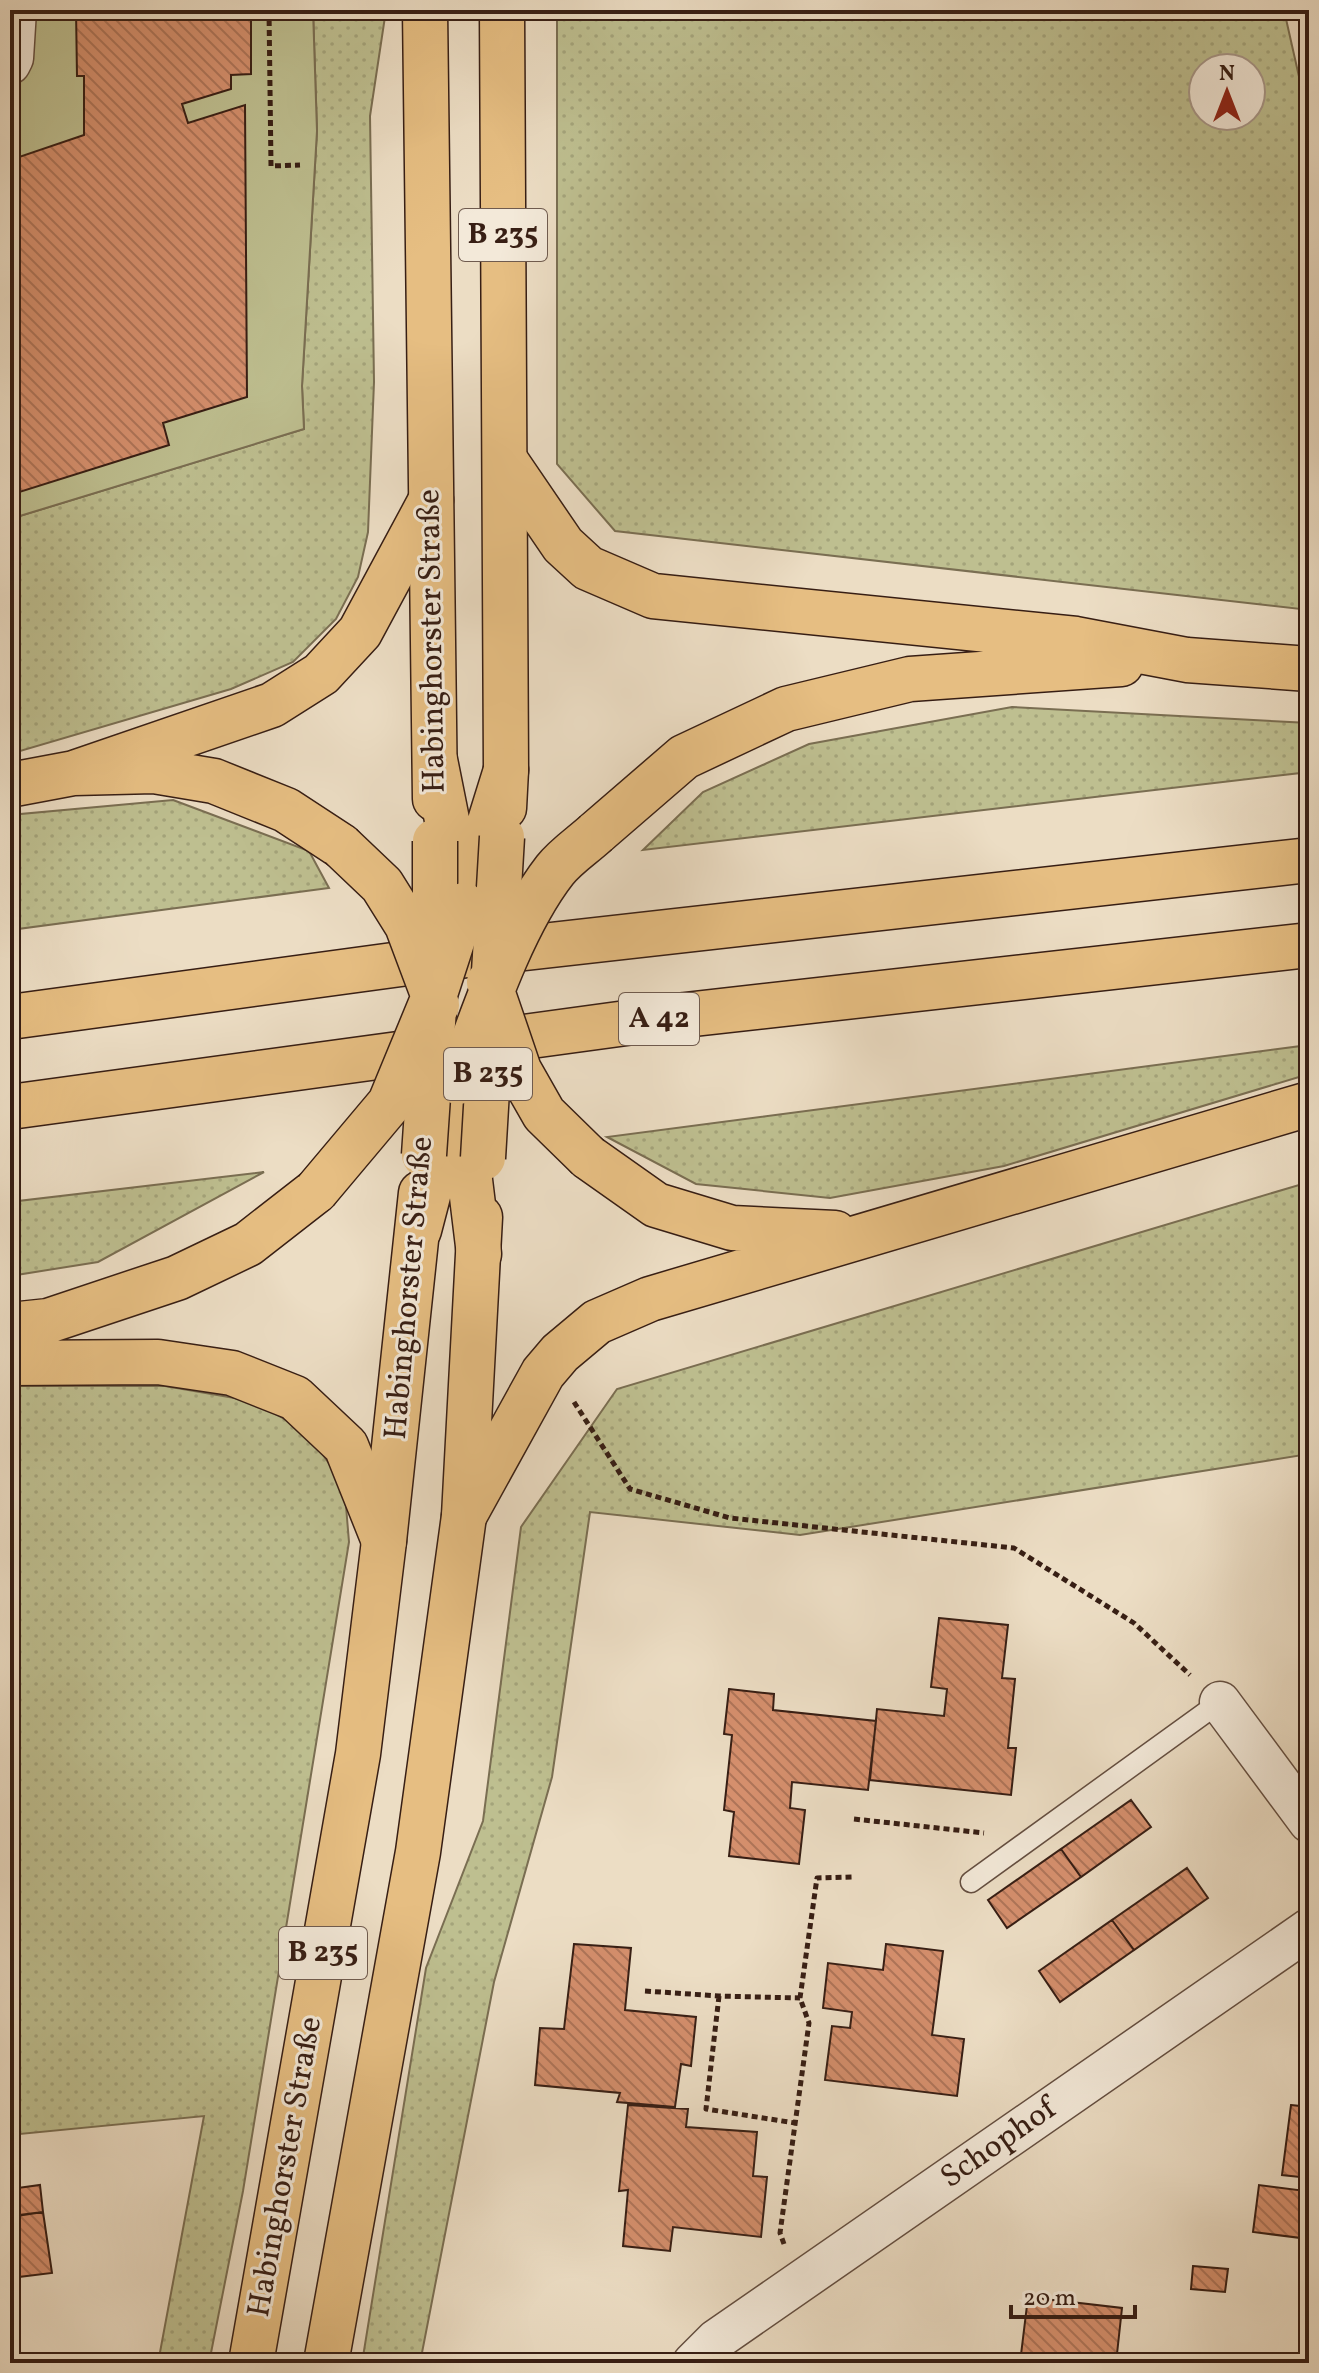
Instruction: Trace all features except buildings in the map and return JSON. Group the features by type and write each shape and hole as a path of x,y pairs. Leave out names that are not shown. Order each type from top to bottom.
{"main road":[{"name":"Habinghorster Straße","path":"251,2363 358,1754 419,1230 453,1156 492,991 468,839 435,760 425,10"},
{"name":"Habinghorster Straße","path":"326,2363 418,1852 464,1516 479,1254 453,1156 435,994 468,839 506,770 502,10"},
{"path":"505,460 563,545 588,568 653,596 1076,639 1187,660 1309,669"},
{"path":"10,785 74,773 272,705 321,674 360,632 431,500"},
{"path":"453,1156 458,1082 492,991 528,915 556,869 684,757 786,709 910,679 1187,660"},
{"path":"74,773 154,771 214,781 286,810 341,846 382,885 407,925 435,994 458,1082"},
{"path":"10,1325 48,1321 177,1278 248,1244 316,1191 390,1103 435,994 464,905 468,839"},
{"path":"10,1017 489,952 1309,860"},
{"path":"464,905 519,1070 544,1114 588,1157 656,1205 732,1228 870,1235"},
{"name":"A 42","path":"10,1107 685,1015 1309,945"},
{"path":"464,1516 543,1373 560,1353 597,1322 650,1299 1309,1104"},
{"path":"10,1363 158,1362 232,1373 295,1398 346,1446 384,1541"}],"street":[{"path":"10,64 16,10"},
{"path":"1220,1702 1309,1822"},
{"name":"Schophof","path":"693,2363 716,2340 1309,1929"}],"lane":[{"path":"971,1882 1220,1702"}],"path":[{"path":"269,10 271,166 300,165"},
{"path":"570,1396 630,1489 730,1518 1014,1548 1134,1623 1220,1702"},
{"path":"854,1819 1031,1839"},
{"path":"799,2282 780,2233 809,2023 800,1998 817,1878 852,1877"},
{"path":"645,1991 800,1998"},
{"path":"719,1996 706,2109 795,2123"}],"green space":[{"path":"10,10 313,10 317,131 302,386 304,429 10,519"},
{"path":"313,10 386,10 370,116 374,382 368,532 358,577 336,619 293,662 231,689 10,754 10,519 304,429 302,386 317,131"},
{"path":"557,10 1284,10 1309,121 1309,610 615,531 557,464"},
{"path":"1012,707 1309,723 1309,772 643,850 703,792 809,744"},
{"path":"173,800 309,851 329,888 10,930 10,815"},
{"path":"1309,1045 1309,1074 1004,1166 830,1198 696,1184 607,1137"},
{"path":"264,1172 98,1262 10,1276 10,1202"},
{"path":"1309,1182 1309,1454 800,1535 590,1512 552,1777 494,1982 420,2363 362,2363 426,1968 483,1821 521,1527 617,1389"},
{"path":"10,1386 165,1386 252,1401 297,1426 321,1452 337,1475 346,1506 349,1542 243,2191 209,2363 158,2363 204,2116 20,2134 10,2059"}]}
